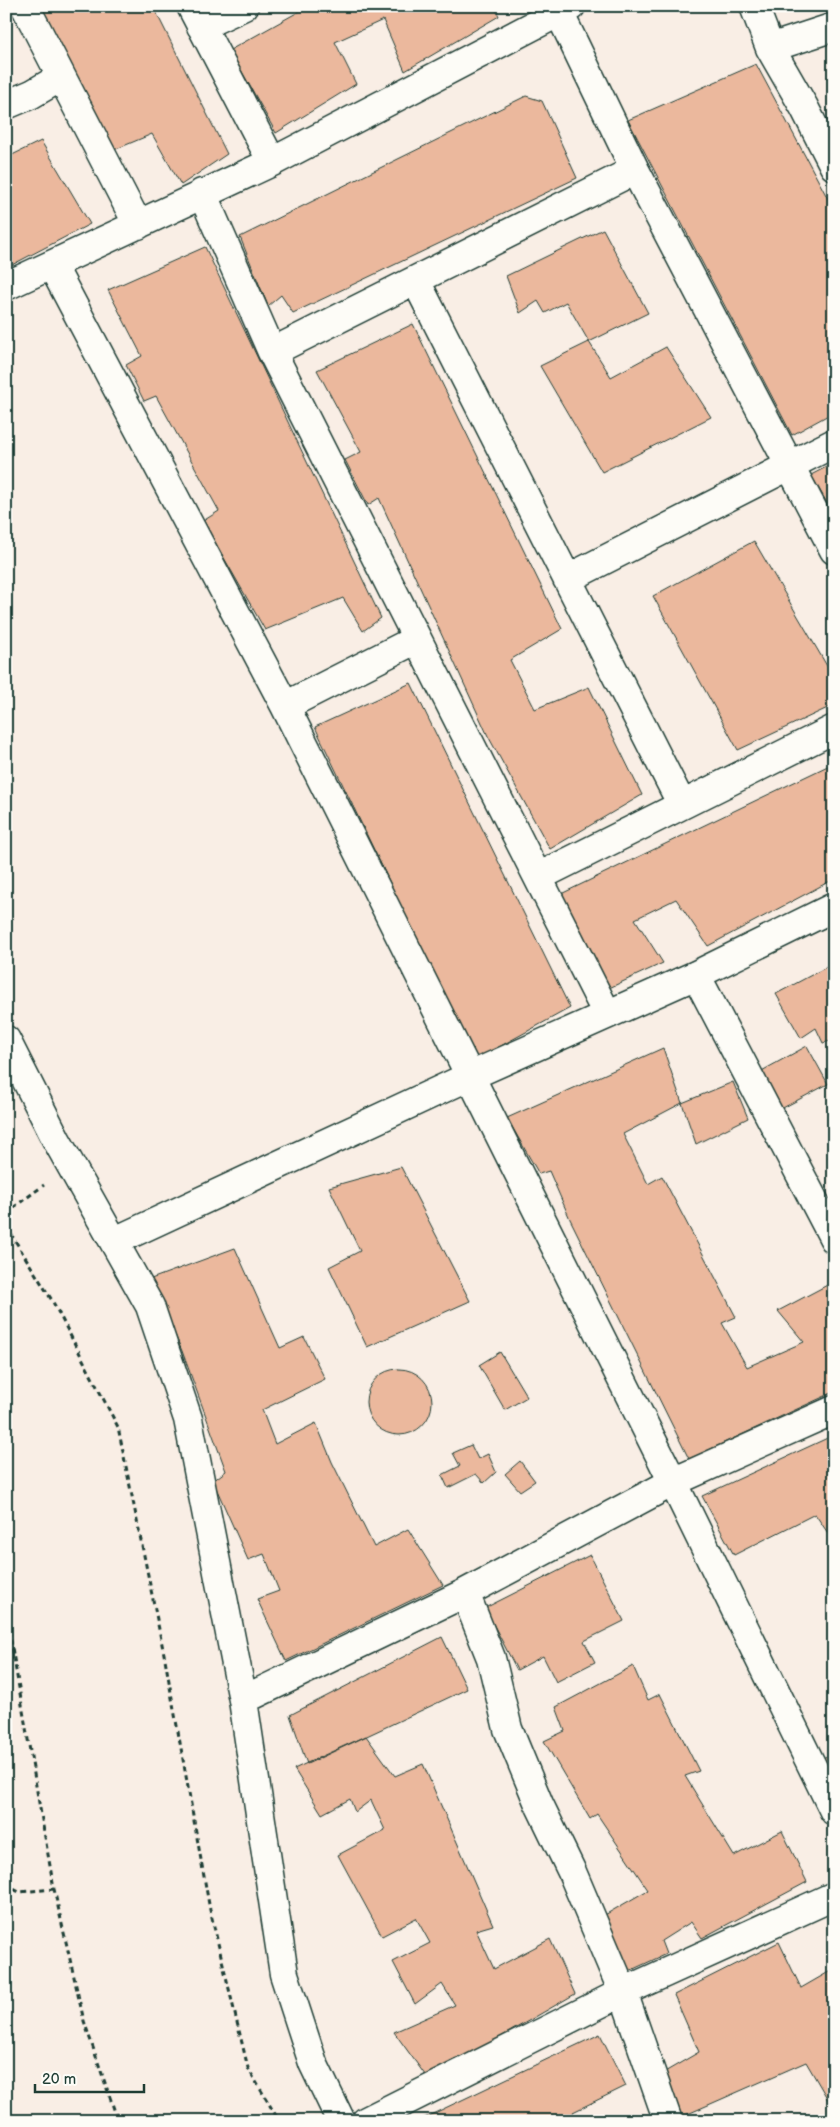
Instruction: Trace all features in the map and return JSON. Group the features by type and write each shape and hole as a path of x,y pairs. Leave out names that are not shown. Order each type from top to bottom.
{"street":[{"path":"25,6 138,225"},
{"path":"244,6 196,16 272,162"},
{"path":"754,6 770,48 804,107 834,166"},
{"path":"6,286 272,162 562,8 636,170 834,550"},
{"path":"770,48 834,27"},
{"path":"6,105 32,94 61,77"},
{"path":"272,352 636,170"},
{"path":"202,194 272,352 607,1014"},
{"path":"52,265 285,706 673,1482 834,1810"},
{"path":"416,281 682,805"},
{"path":"567,579 789,464 834,443"},
{"path":"285,706 417,639"},
{"path":"538,877 834,729"},
{"path":"115,1241 470,1076 696,975 834,907"},
{"path":"696,975 834,1239"},
{"path":"6,1040 70,1165 115,1241 150,1306 188,1419 243,1700 284,1974 312,2063 342,2121"},
{"path":"243,1700 465,1593 673,1482 834,1410"},
{"path":"465,1593 491,1658 508,1729 538,1804 572,1872 623,1992 668,2121"},
{"path":"366,2121 623,1992 834,1896"}],"path":[{"path":"6,1213 70,1165"},
{"path":"6,1226 53,1302 118,1427 165,1659 212,1919 248,2068 280,2121"},
{"path":"6,1613 54,1889 84,2020 118,2121"},
{"path":"6,1884 19,1892 54,1889"}],"building":[{"path":"38,6 153,6 227,154 181,185 152,134 114,150"},
{"path":"309,6 494,6 499,16 405,71 383,20 335,42 356,84 276,133 230,50"},
{"path":"756,64 834,210 834,412 792,435 628,120"},
{"path":"526,96 542,101 577,178 293,313 281,295 268,306 240,237"},
{"path":"41,141 90,224 6,268 6,158"},
{"path":"603,229 648,313 589,342 566,302 545,313 538,301 520,313 506,276"},
{"path":"205,247 381,618 363,631 343,598 265,630 203,521 219,511 156,396 144,401 126,365 142,356 108,290"},
{"path":"413,324 562,629 510,660 535,709 589,687 642,795 550,849 488,736 379,498 368,505 345,460 361,452 317,370"},
{"path":"589,342 611,377 666,347 711,417 602,472 540,366"},
{"path":"834,463 834,515 811,475"},
{"path":"754,541 834,678 834,705 738,750 653,596"},
{"path":"411,683 570,1008 475,1060 315,727"},
{"path":"834,763 834,879 708,946 676,899 635,919 663,963 607,989 561,894"},
{"path":"834,963 834,1040 823,1043 816,1028 801,1038 776,994"},
{"path":"807,1046 828,1084 779,1110 758,1073"},
{"path":"663,1048 682,1103 623,1134 648,1184 662,1176 736,1317 722,1323 747,1367 804,1342 778,1311 833,1282 834,1284 834,1392 689,1459 570,1219 549,1171 539,1174 507,1118"},
{"path":"733,1082 748,1118 696,1144 682,1103"},
{"path":"401,1167 470,1301 367,1347 329,1267 360,1251 329,1187"},
{"path":"235,1248 280,1348 304,1337 325,1379 262,1410 275,1444 316,1423 332,1462 374,1547 408,1529 443,1585 286,1661 257,1599 279,1591 264,1554 248,1560 213,1481 226,1471 182,1351 151,1279"},
{"path":"500,1352 527,1397 505,1410 479,1365"},
{"path":"399,1369 412,1372 422,1379 429,1389 432,1402 429,1415 422,1425 412,1432 399,1435 386,1432 376,1425 369,1415 366,1402 369,1389 376,1379 386,1372"},
{"path":"834,1435 834,1542 815,1514 734,1555 702,1496"},
{"path":"471,1445 478,1459 488,1454 496,1472 484,1483 476,1474 448,1488 442,1475 460,1466 453,1453"},
{"path":"520,1461 535,1481 520,1491 505,1474"},
{"path":"590,1555 624,1621 584,1641 595,1662 556,1682 543,1656 517,1670 485,1608"},
{"path":"442,1637 467,1689 307,1764 290,1715"},
{"path":"633,1666 648,1700 660,1694 699,1771 685,1776 734,1856 782,1831 807,1882 702,1938 691,1922 661,1941 666,1954 627,1972 603,1916 648,1890 597,1814 590,1819 544,1741 565,1731 556,1707"},
{"path":"366,1736 395,1776 423,1764 493,1925 476,1930 494,1969 550,1939 575,1994 428,2079 394,2032 455,2005 442,1984 415,2004 393,1962 430,1943 416,1918 382,1936 338,1855 385,1830 371,1800 355,1812 350,1799 322,1814 294,1769"},
{"path":"834,1753 834,1787 818,1760"},
{"path":"779,1942 801,1988 834,1969 834,2110 806,2062 681,2117 663,2073 699,2052 674,1995"},
{"path":"600,2034 626,2086 573,2112 577,2121 418,2121"}]}
